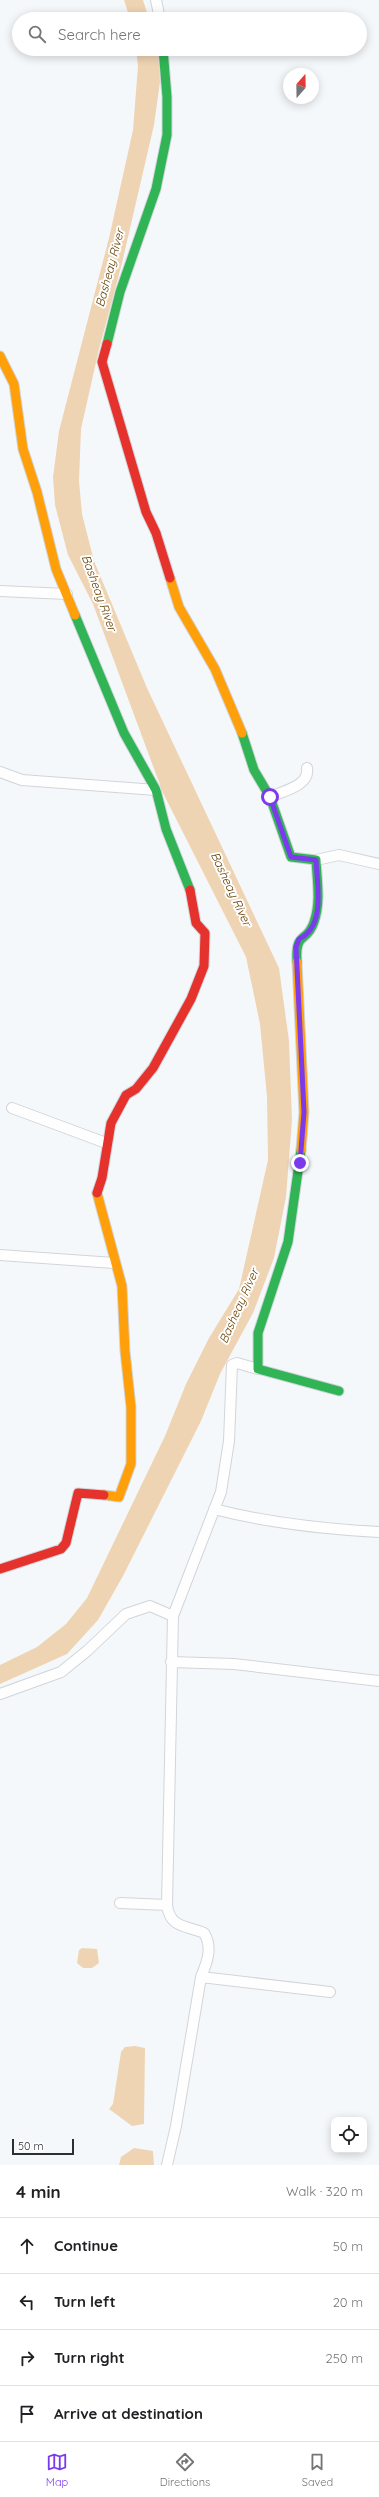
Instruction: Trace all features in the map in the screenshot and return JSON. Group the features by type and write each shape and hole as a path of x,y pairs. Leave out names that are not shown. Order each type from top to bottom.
{"street":[{"path":"156,0 159,12"},
{"path":"164,56 167,97 167,135 156,189 120,292 102,362 146,512 156,533 179,607 215,669 235,713 254,770 270,797 291,857 316,860 339,855 379,864"},
{"path":"0,356 14,384 23,449 37,492 56,569 124,732 156,790 166,828 192,896 196,923 205,933 204,966 191,999 153,1068 136,1089 126,1095 112,1123 106,1143 102,1178 96,1190 111,1240 114,1263 122,1286 131,1407 130,1464 119,1497 78,1493 66,1543 60,1549 0,1569"},
{"path":"0,591 67,594"},
{"path":"270,797 303,782 308,774 307,768"},
{"path":"0,772 22,780 156,790"},
{"path":"258,1369 258,1333 288,1242 300,1163 304,1112 296,947 299,939 308,935 312,930 317,912 316,860"},
{"path":"12,1108 106,1143"},
{"path":"0,1255 114,1263"},
{"path":"167,2165 176,2126 201,1977 207,1963 208,1939 204,1933 173,1922 169,1916 167,1905 172,1729 171,1662 173,1616 221,1492 229,1441 232,1365 237,1363 300,1378 340,1391"},
{"path":"214,1509 253,1519 340,1530 379,1532"},
{"path":"0,1694 61,1672 87,1651 126,1614 150,1606 173,1616"},
{"path":"171,1662 234,1664 379,1681"},
{"path":"120,1903 167,1905"},
{"path":"201,1977 330,1992"}],"water":[{"path":"124,0 143,0 147,12 128,12"},
{"name":"Basheay River","path":"137,56 158,56 160,82 154,125 81,429 79,481 82,514 94,561 147,688 279,968 289,1041 292,1120 286,1197 274,1258 253,1313 220,1374 201,1421 123,1576 98,1620 67,1654 0,1684 0,1665 37,1647 66,1624 87,1598 165,1436 186,1384 209,1338 239,1289 268,1160 267,1097 260,1024 246,957 163,793 93,604 68,555 55,505 53,477 59,431 109,238 133,130 138,66"},
{"path":"82,1948 97,1949 99,1963 92,1968 83,1968 77,1963 79,1950"},
{"path":"135,2046 145,2048 144,2124 132,2126 109,2109 113,2104 121,2052 125,2047"},
{"path":"134,2148 153,2151 154,2165 119,2165 121,2157"}],"traffic: fast":[{"path":"107,344 120,292 156,189 167,135 167,97 164,56"},
{"path":"75,615 124,733 156,790 166,829 190,890"},
{"path":"242,733 254,770 270,797 291,857 316,860 318,891 316,914 311,929 302,938 298,945 297,962"},
{"path":"301,1150 288,1242 258,1333 258,1369 339,1391"}],"traffic: slow":[{"path":"0,356 14,384 23,449 37,492 56,569 75,615"},
{"path":"170,578 179,607 215,669 242,733"},
{"path":"297,962 304,1112 301,1150"},
{"path":"97,1193 122,1286 125,1351 131,1407 131,1464 119,1497 104,1495"}],"traffic: jam":[{"path":"107,344 102,362 146,512 156,533 170,578"},
{"path":"97,1193 102,1178 111,1123 126,1095 136,1089 153,1068 191,999 204,966 205,933 196,923 190,890"},
{"path":"0,1569 61,1549 66,1543 78,1493 104,1495"}],"route":[{"path":"270,797 291,857 316,860 317,912 312,930 308,935 299,939 296,947 298,1022 304,1112 300,1163"}]}
